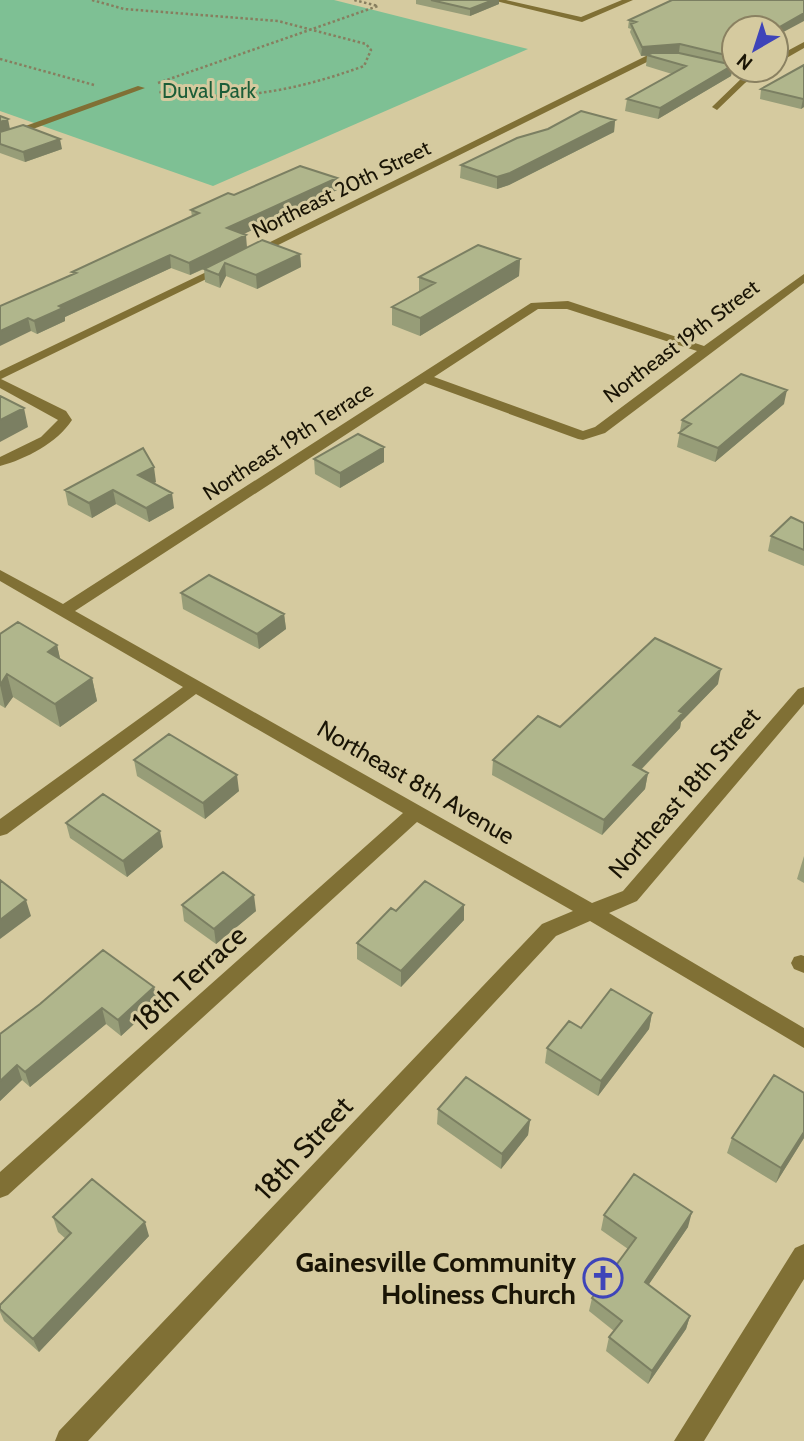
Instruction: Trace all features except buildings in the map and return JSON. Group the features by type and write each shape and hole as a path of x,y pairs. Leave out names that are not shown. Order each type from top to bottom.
{"street":[{"path":"496,0 582,20 629,0"},
{"name":"Northeast 20th Street","path":"0,376 649,58 678,58"},
{"path":"702,64 720,68"},
{"path":"718,107 739,84"},
{"path":"0,138 141,88"},
{"name":"Northeast 19th Street","path":"424,378 583,436 600,430 804,277"},
{"name":"Northeast 19th Terrace","path":"64,611 535,306 568,305 705,351"},
{"path":"0,383 61,414 65,420 61,428 50,436 0,462"},
{"name":"Northeast 8th Avenue","path":"0,575 591,912 804,1039"},
{"path":"0,829 195,686"},
{"name":"Northeast 18th Street","path":"591,912 630,896 803,695"},
{"name":"18th Terrace","path":"0,1187 416,812"},
{"name":"18th Street","path":"69,1441 549,930 591,912"},
{"path":"688,1441 804,1255"}],"path":[{"path":"92,0 124,9 278,21 366,44 370,50 364,66 317,84 264,96 193,95 141,88"},
{"path":"141,88 378,6 354,0"},
{"path":"0,59 125,94"}],"green space":[{"name":"Duval Park","path":"0,0 334,0 528,49 213,186 0,111"}],"place":[{"name":"Gainesville Community Holiness Church","path":"603,1278"}]}
